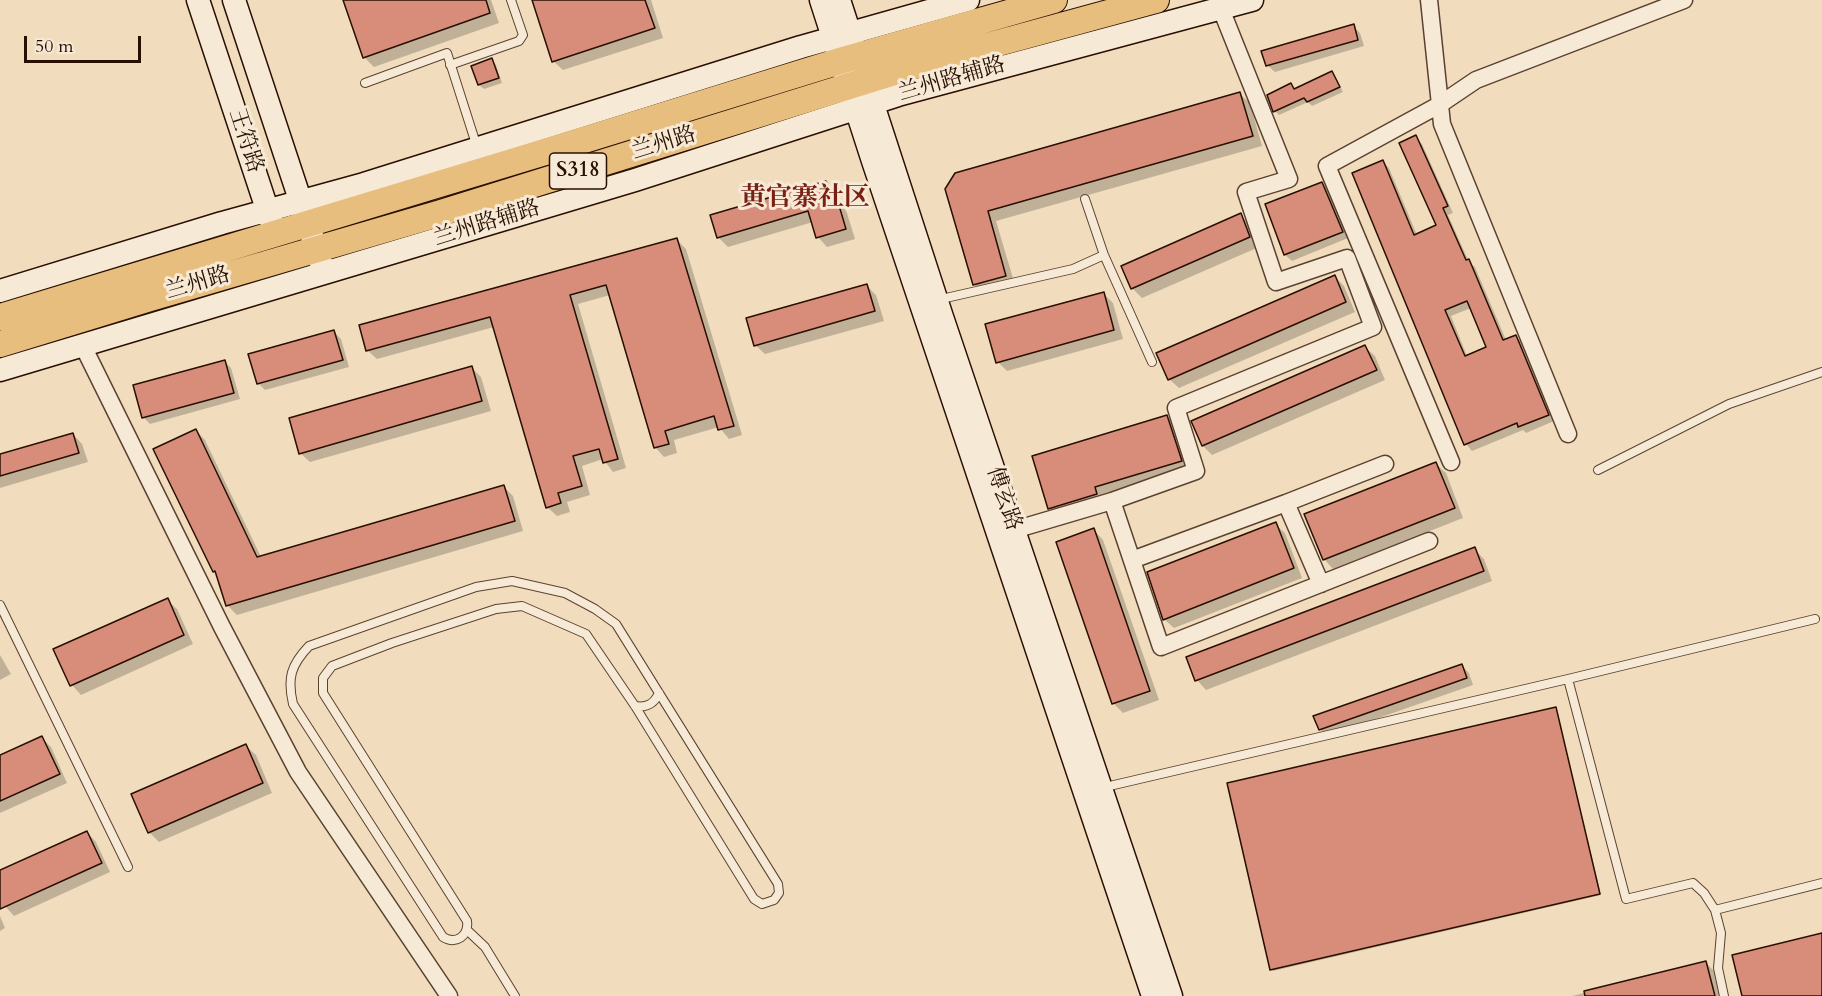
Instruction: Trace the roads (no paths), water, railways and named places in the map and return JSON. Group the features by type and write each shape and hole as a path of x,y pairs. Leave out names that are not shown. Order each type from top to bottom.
{"main road":[{"name":"兰州路","path":"0,316 271,223 844,47 1054,0"},
{"name":"兰州路","path":"0,344 284,258 320,261 505,193 860,95 1156,0"}],"street":[{"name":"王符路","path":"198,0 291,282"},
{"name":"王符路","path":"234,0 320,261"},
{"name":"傅玄路","path":"821,0 844,47 1153,996"},
{"name":"傅玄路","path":"839,0 844,47"},
{"path":"844,47 968,0"},
{"name":"兰州路辅路","path":"860,95 974,73 1252,0"},
{"path":"1429,0 1442,124 1568,434"},
{"path":"1451,462 1327,166 1439,105 1476,80 1684,0"},
{"path":"1014,530 1112,501 1196,471 1176,408 1373,327 1347,258 1275,282 1246,192 1289,179 1221,9"},
{"name":"傅玄路","path":"860,95 937,300 1171,996"},
{"path":"0,291 271,223"},
{"path":"0,370 291,282 320,261"},
{"path":"82,344 222,627 298,772 449,996"},
{"path":"1132,560 1384,464"},
{"path":"1112,501 1161,646 1429,541"},
{"path":"1286,503 1321,584"}],"lane":[{"path":"450,65 519,41 523,35 511,0"},
{"path":"365,83 447,53 481,159"},
{"path":"1085,199 1104,255 1152,362"},
{"path":"937,300 1073,269 1104,255"},
{"path":"1599,470 1729,404 1822,372"},
{"path":"512,581 565,593 595,609 616,624 659,693 778,884 779,893 771,903 762,904 754,899 635,706 586,634 522,606 496,609 403,640 332,666 326,671 323,678 323,693 467,921 465,935 457,940 442,937 293,704 290,688 291,672 298,657 309,646 476,587 512,581"},
{"path":"0,605 128,867"},
{"path":"1101,788 1568,680 1815,619"},
{"path":"1568,680 1626,899 1693,883 1704,893 1715,909 1722,933 1718,968 1724,996"},
{"path":"635,706 641,707 652,703 659,693"},
{"path":"1715,909 1822,884"},
{"path":"467,930 485,946 514,996"}],"district":[{"name":"黄官寨社区","path":"805,199"}]}
